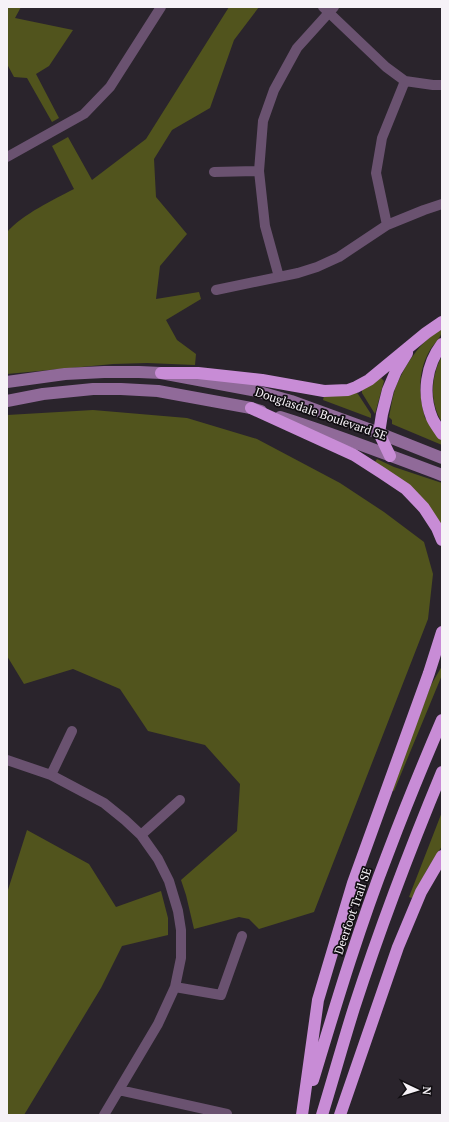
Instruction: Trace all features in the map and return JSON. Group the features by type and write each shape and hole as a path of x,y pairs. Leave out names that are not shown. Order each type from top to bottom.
{"highway":[{"path":"160,373 198,372 262,380 324,391 348,390 362,384 374,376 426,333 442,322"},
{"path":"390,456 379,433 382,414 388,390 396,372 415,342"},
{"path":"442,344 429,366 426,383 427,402 432,419 442,434"},
{"path":"251,408 354,455 406,489 424,508 437,528 442,540"},
{"path":"302,1115 318,1000 353,883 429,673 442,632"},
{"name":"Deerfoot Trail SE","path":"302,1115 337,1000 375,888 442,720"},
{"path":"322,1115 354,1008 393,895 442,772"},
{"path":"340,1115 398,948 421,892 442,856"}],"street":[{"path":"7,157 84,114 110,87 161,7"},
{"path":"279,277 265,226 258,171 264,121 274,90 297,48 328,9 386,67 404,81 442,85"},
{"path":"387,225 376,173 382,138 404,81"},
{"path":"214,172 258,171"},
{"path":"216,290 298,273 317,267 339,257 387,225 442,204"},
{"name":"Douglasdale Boulevard SE","path":"7,382 65,374 104,372 160,373 252,390 291,401 442,458"},
{"name":"Douglasdale Boulevard SE","path":"7,401 43,394 93,389 158,391 251,408 372,448 390,456 442,474"},
{"path":"51,775 72,731"},
{"path":"7,760 51,775 104,803 125,820 141,835 158,859 167,877 178,911 181,930 180,958 175,987 158,1024 104,1115"},
{"path":"141,835 180,800"},
{"path":"175,987 221,995 242,936"},
{"path":"119,1090 227,1114"}],"green space":[{"path":"7,7 21,7 15,18 73,30 49,66 36,74 59,118 52,122 27,78 14,77 7,64"},
{"path":"229,7 259,7 234,40 210,108 172,130 154,159 156,197 187,234 160,266 156,299 199,292 201,299 166,320 177,340 196,354 195,365 147,363 113,364 7,374 7,232 30,213 74,189 52,146 68,137 92,180 146,139"},
{"path":"442,329 439,338 426,358 420,384 421,401 425,418 442,439 442,445 392,424 392,420 389,417 395,389 403,371 426,340"},
{"path":"442,356 442,422 435,406 433,389 438,364"},
{"path":"381,378 384,381 375,414 362,393 362,390"},
{"path":"356,392 371,414 371,418 323,400 324,396 339,396"},
{"path":"93,410 187,418 257,439 340,483 384,512 424,542 433,574 428,619 314,912 259,929 249,919 239,917 194,929 181,880 237,831 240,784 205,745 148,731 120,689 73,669 24,684 7,656 7,415"},
{"path":"377,459 394,467 442,483 442,526 375,462"},
{"path":"442,666 442,675 394,791 391,790 431,685"},
{"path":"442,812 442,846 412,898 409,897"},
{"path":"27,830 89,864 116,907 161,891 168,918 168,935 122,946 101,988 24,1115 7,1115 7,893"}]}
